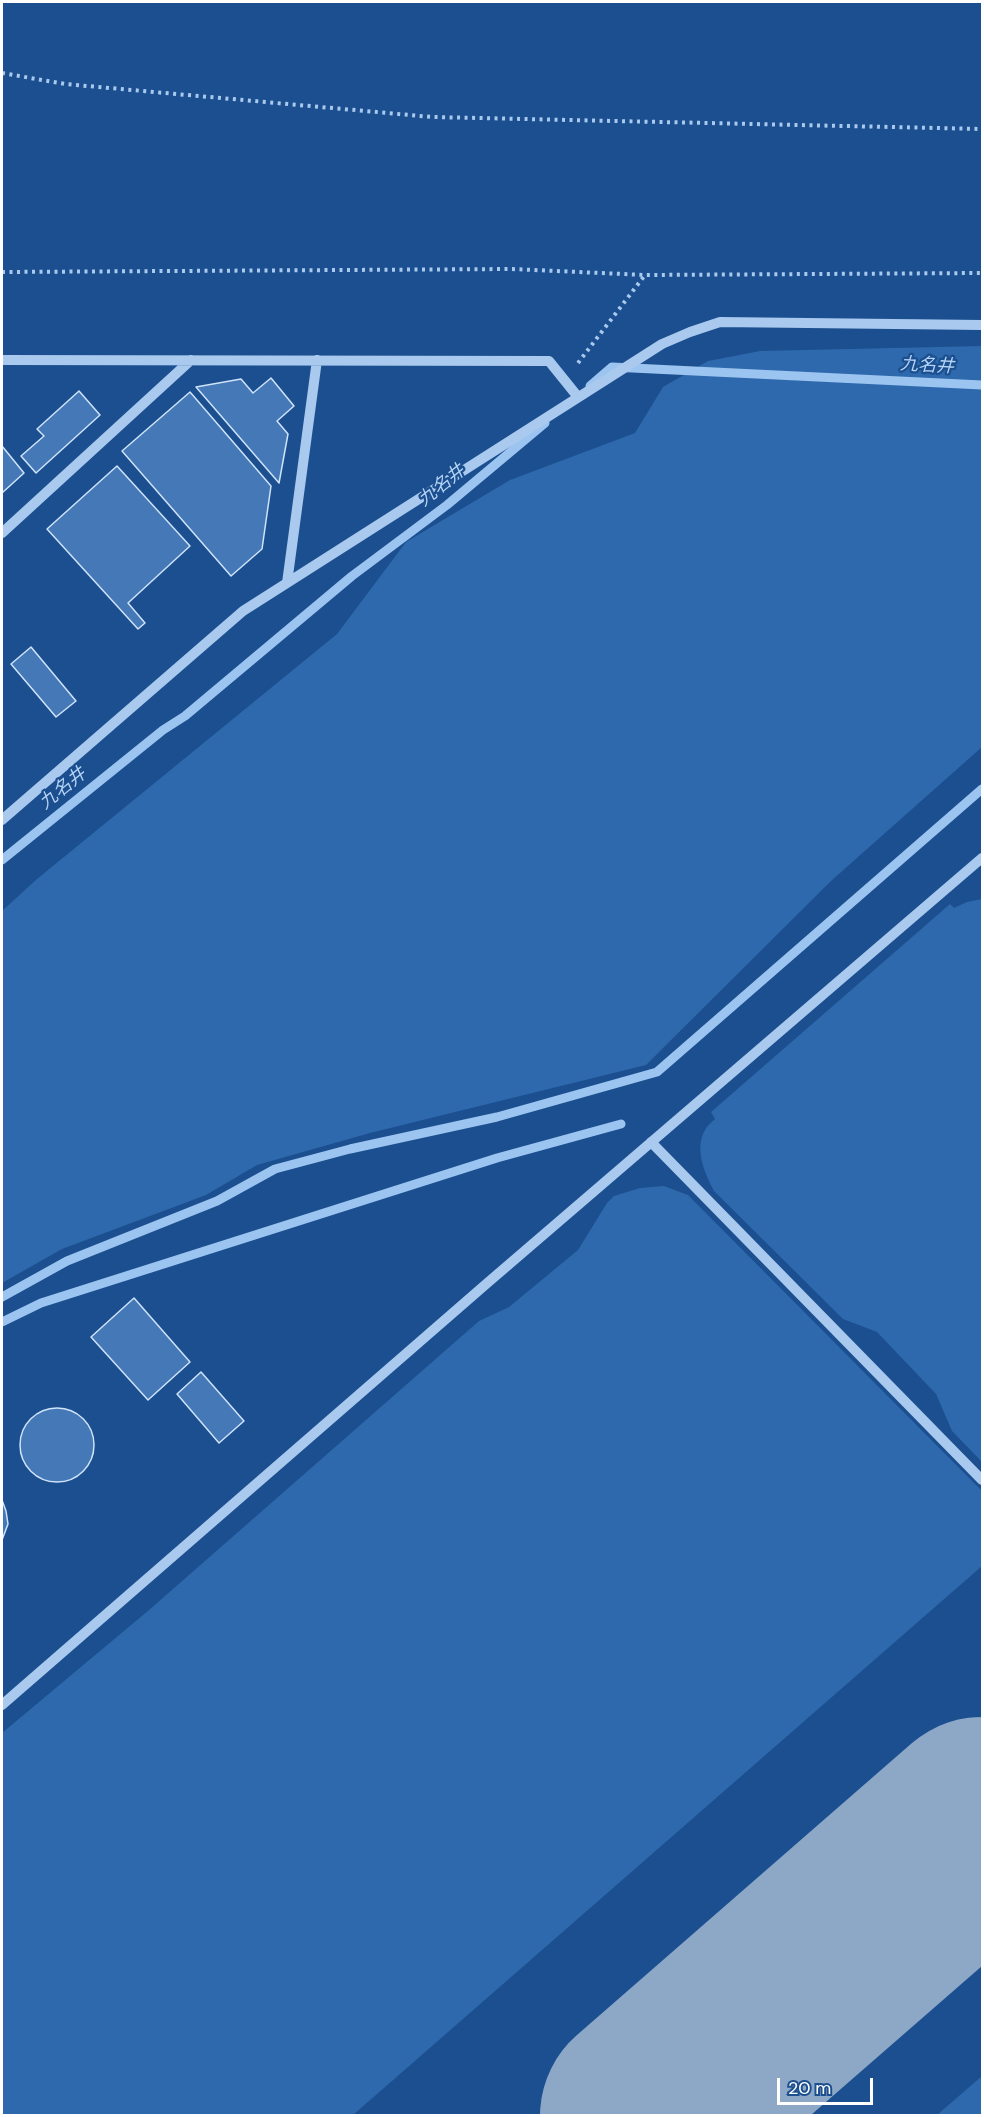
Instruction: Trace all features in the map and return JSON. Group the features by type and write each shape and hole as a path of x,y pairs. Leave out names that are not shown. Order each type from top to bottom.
{"street":[{"path":"2,820 243,611 662,344 720,322 982,325"},
{"path":"2,360 549,361 579,397"},
{"path":"2,533 191,360"},
{"path":"287,583 317,360"},
{"path":"2,1705 982,858"},
{"path":"651,1142 982,1480"}],"path":[{"path":"2,73 65,84 432,117 982,129"},
{"path":"2,272 512,269 645,275 982,273"},
{"path":"565,381 645,275"}],"shaded area":[{"path":"982,346 982,747 831,881 646,1065 370,1133 257,1165 206,1195 62,1249 2,1283 2,911 37,879 337,634 406,542 510,480 635,433 663,387 708,361 760,351"},
{"path":"982,899 982,1462 952,1431 936,1394 877,1332 843,1319 714,1191 702,1163 701,1144 707,1127 715,1119 711,1112 950,904 954,908"},
{"path":"664,1186 688,1195 982,1491 982,1566 353,2115 2,2115 2,1733 149,1610 479,1321 509,1307 578,1250 607,1203 614,1196 640,1188"},
{"path":"982,2076 982,2115 937,2115"}],"building":[{"path":"271,378 294,406 277,421 288,434 279,483 196,387 241,379 253,393"},
{"path":"79,391 100,415 36,473 21,456 44,436 37,429"},
{"path":"190,392 271,486 262,549 231,576 122,451"},
{"path":"2,446 24,473 2,493"},
{"path":"117,466 190,546 128,603 145,623 138,629 47,529"},
{"path":"31,647 76,701 56,717 11,664"},
{"path":"134,1298 190,1362 148,1400 91,1337"},
{"path":"201,1372 244,1421 219,1443 177,1394"},
{"path":"57,1408 78,1414 88,1424 94,1445 88,1466 78,1476 57,1482 36,1476 26,1466 20,1445 26,1424 36,1414"},
{"path":"2,1500 8,1524 2,1540"}],"waterway":[{"name":"九名井","path":"590,386 612,367 982,385"},
{"name":"九名井","path":"2,860 163,730 185,716 352,576 447,505 545,423"},
{"path":"2,1297 67,1261 217,1201 275,1169 350,1149 497,1117 657,1072 982,789"},
{"path":"2,1322 41,1303 497,1158 621,1124"}],"runway":[{"path":"647,2116 982,1824"}]}
